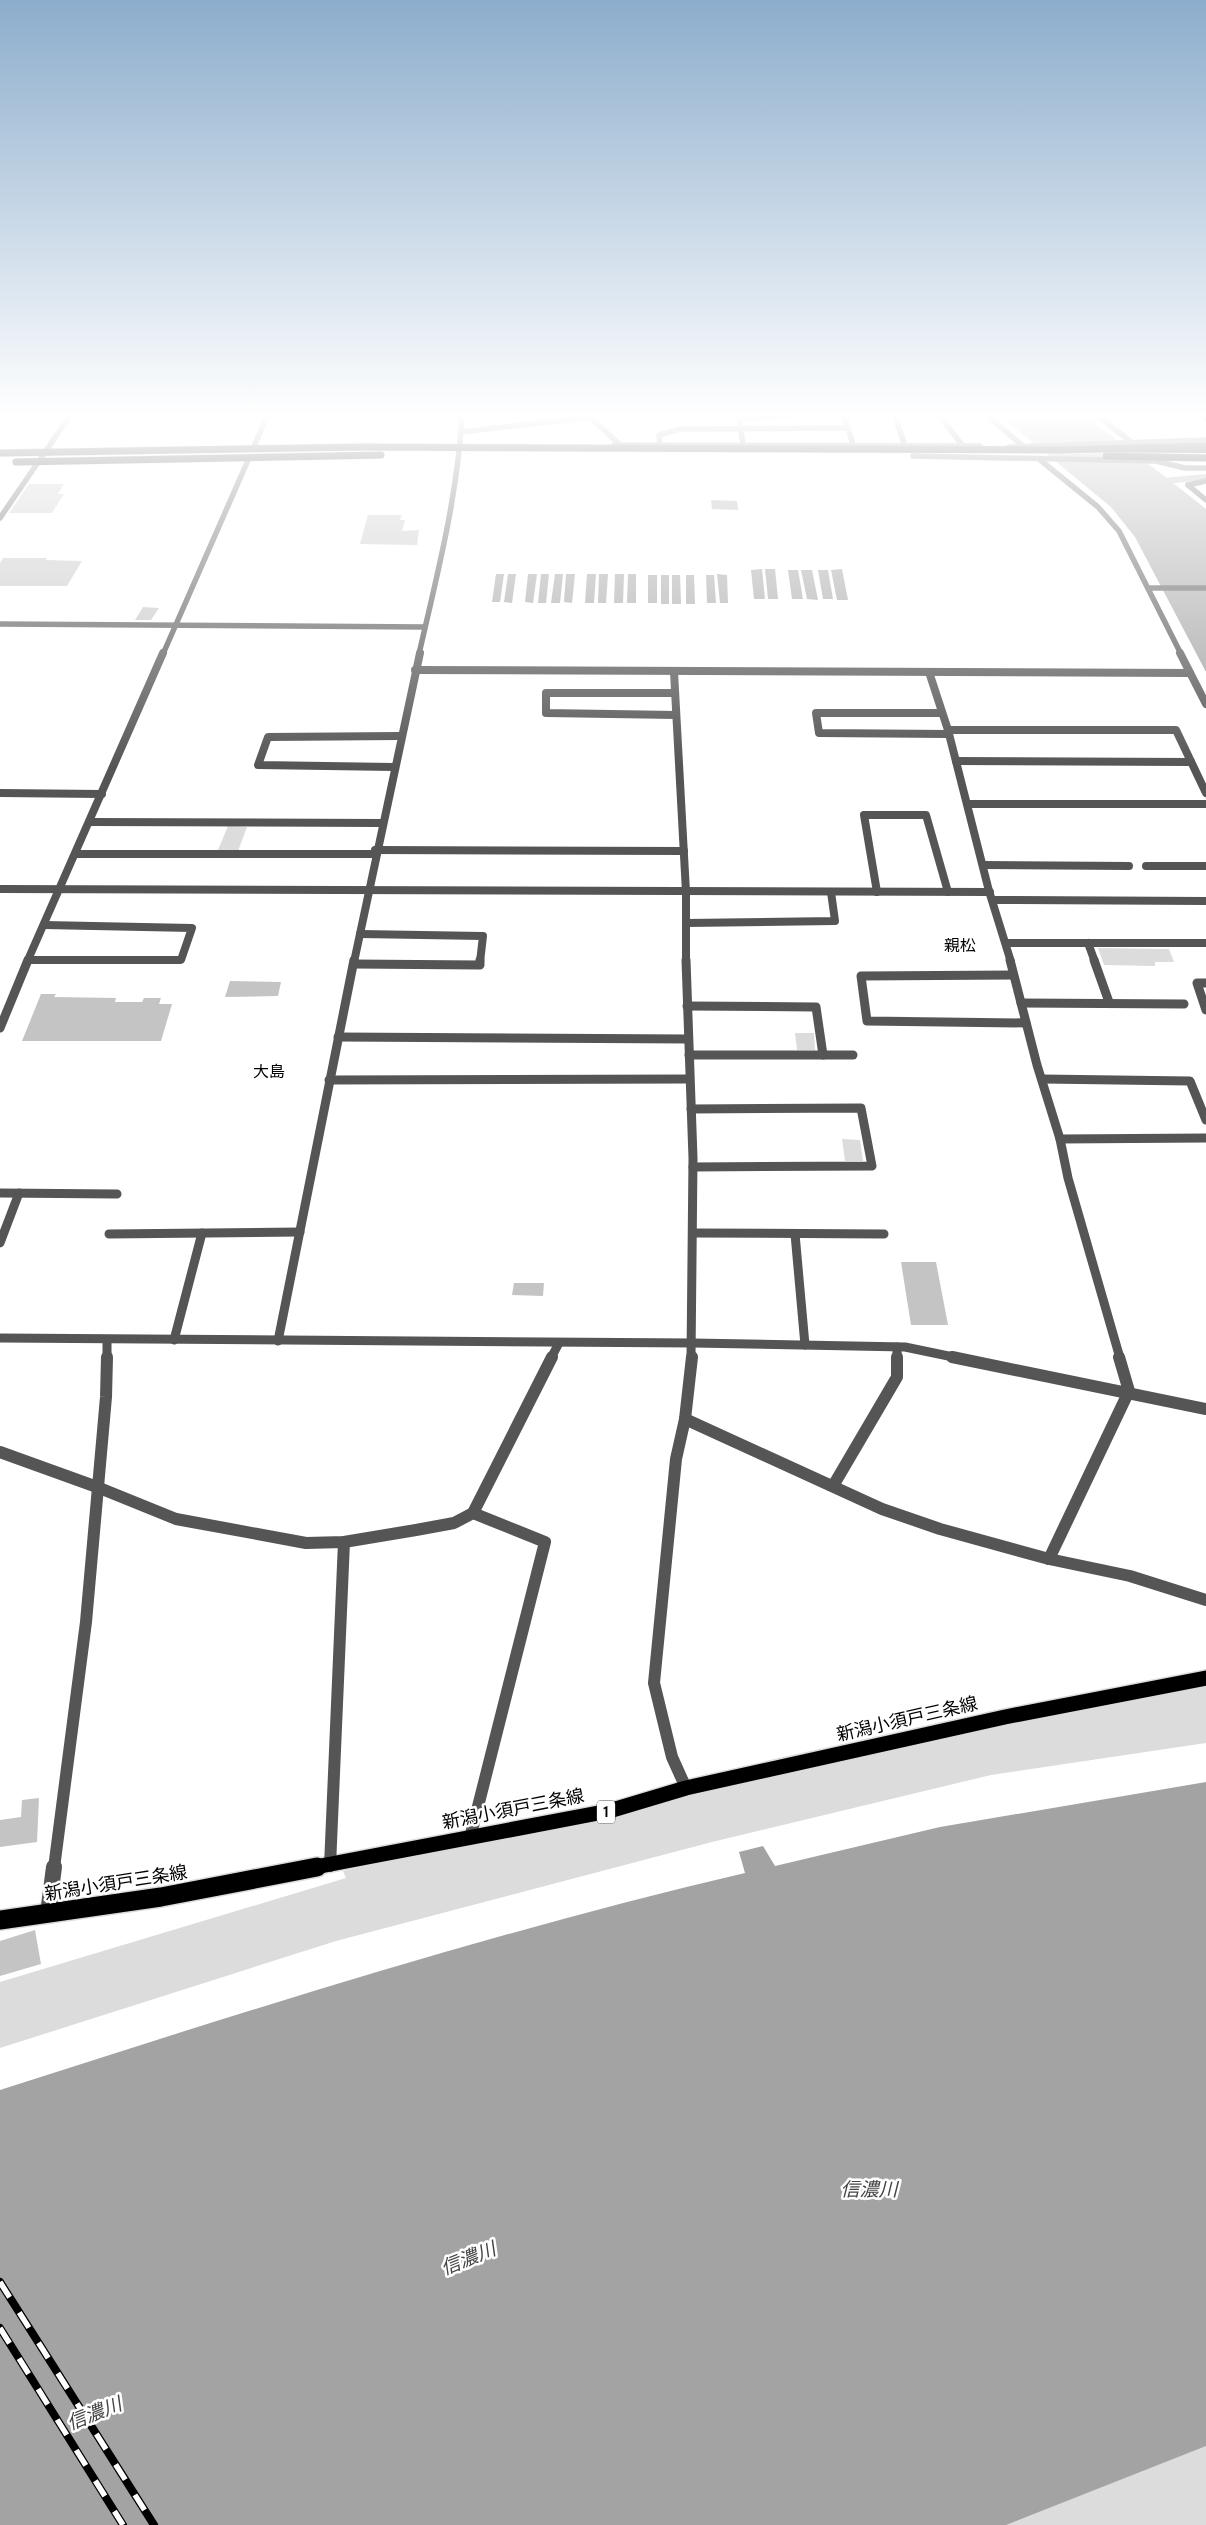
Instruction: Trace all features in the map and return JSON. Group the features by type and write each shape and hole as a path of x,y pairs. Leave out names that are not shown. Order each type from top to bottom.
{"main road":[{"name":"新潟小須戸三条線","path":"0,1920 161,1897 609,1811 686,1788 1005,1717 1206,1678"}],"street":[{"path":"0,1028 28,960 61,889 217,532"},
{"path":"278,1341 381,823 446,532"},
{"path":"1119,532 1206,704"},
{"path":"1148,588 1206,588"},
{"path":"0,624 425,627"},
{"path":"416,670 1190,673"},
{"path":"674,672 686,892 694,1343 685,1419 676,1459 654,1683 672,1756 686,1788"},
{"path":"929,672 968,804 991,896 1006,943 1026,1023 1060,1139 1070,1186 1128,1391 1048,1559"},
{"path":"675,693 546,693 546,713 676,715"},
{"path":"942,713 816,713 819,733 1176,730 1206,792"},
{"path":"394,767 258,765 268,737 400,736"},
{"path":"956,762 1191,762"},
{"path":"0,793 102,794"},
{"path":"968,804 1206,804"},
{"path":"877,892 864,815 926,815 948,892"},
{"path":"90,822 381,823"},
{"path":"76,854 684,851"},
{"path":"983,865 1130,866"},
{"path":"1146,866 1206,866"},
{"path":"0,889 948,892 991,896 1206,901"},
{"path":"686,923 835,921 831,892"},
{"path":"28,960 182,960 192,928 44,925"},
{"path":"354,964 480,965 483,936 360,934"},
{"path":"1006,943 1206,943"},
{"path":"1088,943 1109,1002"},
{"path":"1013,975 861,976 867,1021 1026,1023"},
{"path":"1206,983 1196,983 1206,1010"},
{"path":"1022,1003 1109,1002 1184,1004"},
{"path":"687,1006 816,1008 823,1055"},
{"path":"338,1037 688,1039"},
{"path":"689,1055 853,1055"},
{"path":"330,1080 689,1079"},
{"path":"1042,1079 1190,1081 1206,1120"},
{"path":"691,1109 861,1108 872,1166 692,1167"},
{"path":"1060,1139 1206,1138"},
{"path":"0,1193 117,1194"},
{"path":"0,1243 19,1194"},
{"path":"109,1234 300,1232"},
{"path":"174,1340 202,1233"},
{"path":"693,1233 884,1234"},
{"path":"795,1234 805,1345"},
{"path":"0,1338 694,1343 897,1347 1128,1391 1206,1409"},
{"path":"48,1913 86,1622 106,1397 107,1340"},
{"path":"0,1452 97,1487 176,1519 306,1543 344,1542 454,1523 473,1513 559,1343"},
{"path":"833,1486 897,1377 897,1347"},
{"path":"685,1419 882,1509 940,1529 1048,1559 1130,1576 1206,1600"},
{"path":"470,1838 544,1542 473,1513"},
{"path":"330,1866 344,1542"}],"shaded area":[{"path":"228,826 247,827 238,851 218,850"},
{"path":"1098,948 1169,949 1174,962 1155,962 1155,966 1104,965"},
{"path":"795,1033 814,1033 815,1050 797,1050"},
{"path":"842,1139 860,1140 863,1161 845,1161"},
{"path":"1206,1686 1206,1743 991,1775 712,1842 336,1941 0,2048 0,1982 346,1878 343,1871 1097,1705"},
{"path":"1206,2445 1206,2525 1000,2525"}],"water":[{"path":"1131,532 1206,532 1206,672"},
{"path":"762,569 765,599 754,599 751,570"},
{"path":"765,569 775,569 778,599 768,599"},
{"path":"842,569 848,600 837,600 831,570"},
{"path":"788,570 798,570 803,599 792,599"},
{"path":"801,570 812,570 818,600 807,599"},
{"path":"818,570 828,570 833,599 823,599"},
{"path":"496,574 504,574 500,602 492,602"},
{"path":"508,574 516,574 512,603 504,602"},
{"path":"528,574 537,574 533,603 525,602"},
{"path":"541,574 549,574 546,603 538,603"},
{"path":"555,574 563,574 560,603 551,603"},
{"path":"566,574 575,574 572,603 564,602"},
{"path":"587,574 596,574 594,603 585,603"},
{"path":"599,574 608,574 606,603 598,603"},
{"path":"615,574 624,574 623,603 614,603"},
{"path":"628,574 636,574 636,603 627,603"},
{"path":"717,574 727,575 728,603 720,603"},
{"path":"648,575 657,575 657,603 648,603"},
{"path":"661,575 669,575 669,604 661,604"},
{"path":"672,575 680,575 681,604 672,604"},
{"path":"686,575 694,575 695,604 686,604"},
{"path":"706,575 714,575 716,603 707,603"},
{"name":"信濃川","path":"1206,1782 1206,2446 1006,2525 0,2525 0,2090 370,1974 557,1921 745,1873 739,1852 763,1846 775,1866 940,1827"}],"building":[{"path":"363,532 419,532 417,545 360,544"},
{"path":"3,558 47,558 46,560 82,561 67,586 0,586 0,563"},
{"path":"143,607 159,608 151,620 135,620"},
{"path":"230,981 281,982 278,996 225,997"},
{"path":"41,994 56,994 54,997 116,998 115,1002 142,1002 144,998 161,998 159,1004 172,1004 161,1041 22,1041"},
{"path":"901,1262 936,1262 948,1325 911,1325"},
{"path":"514,1283 544,1283 543,1296 512,1295"},
{"path":"39,1798 37,1842 0,1847 0,1820 21,1817 22,1800"},
{"path":"35,1930 41,1964 0,1976 0,1941"}],"railway":[{"path":"0,2282 154,2525"},
{"path":"0,2328 123,2525"}],"district":[{"name":"親松","path":"960,945"},
{"name":"大島","path":"269,1071"}]}
